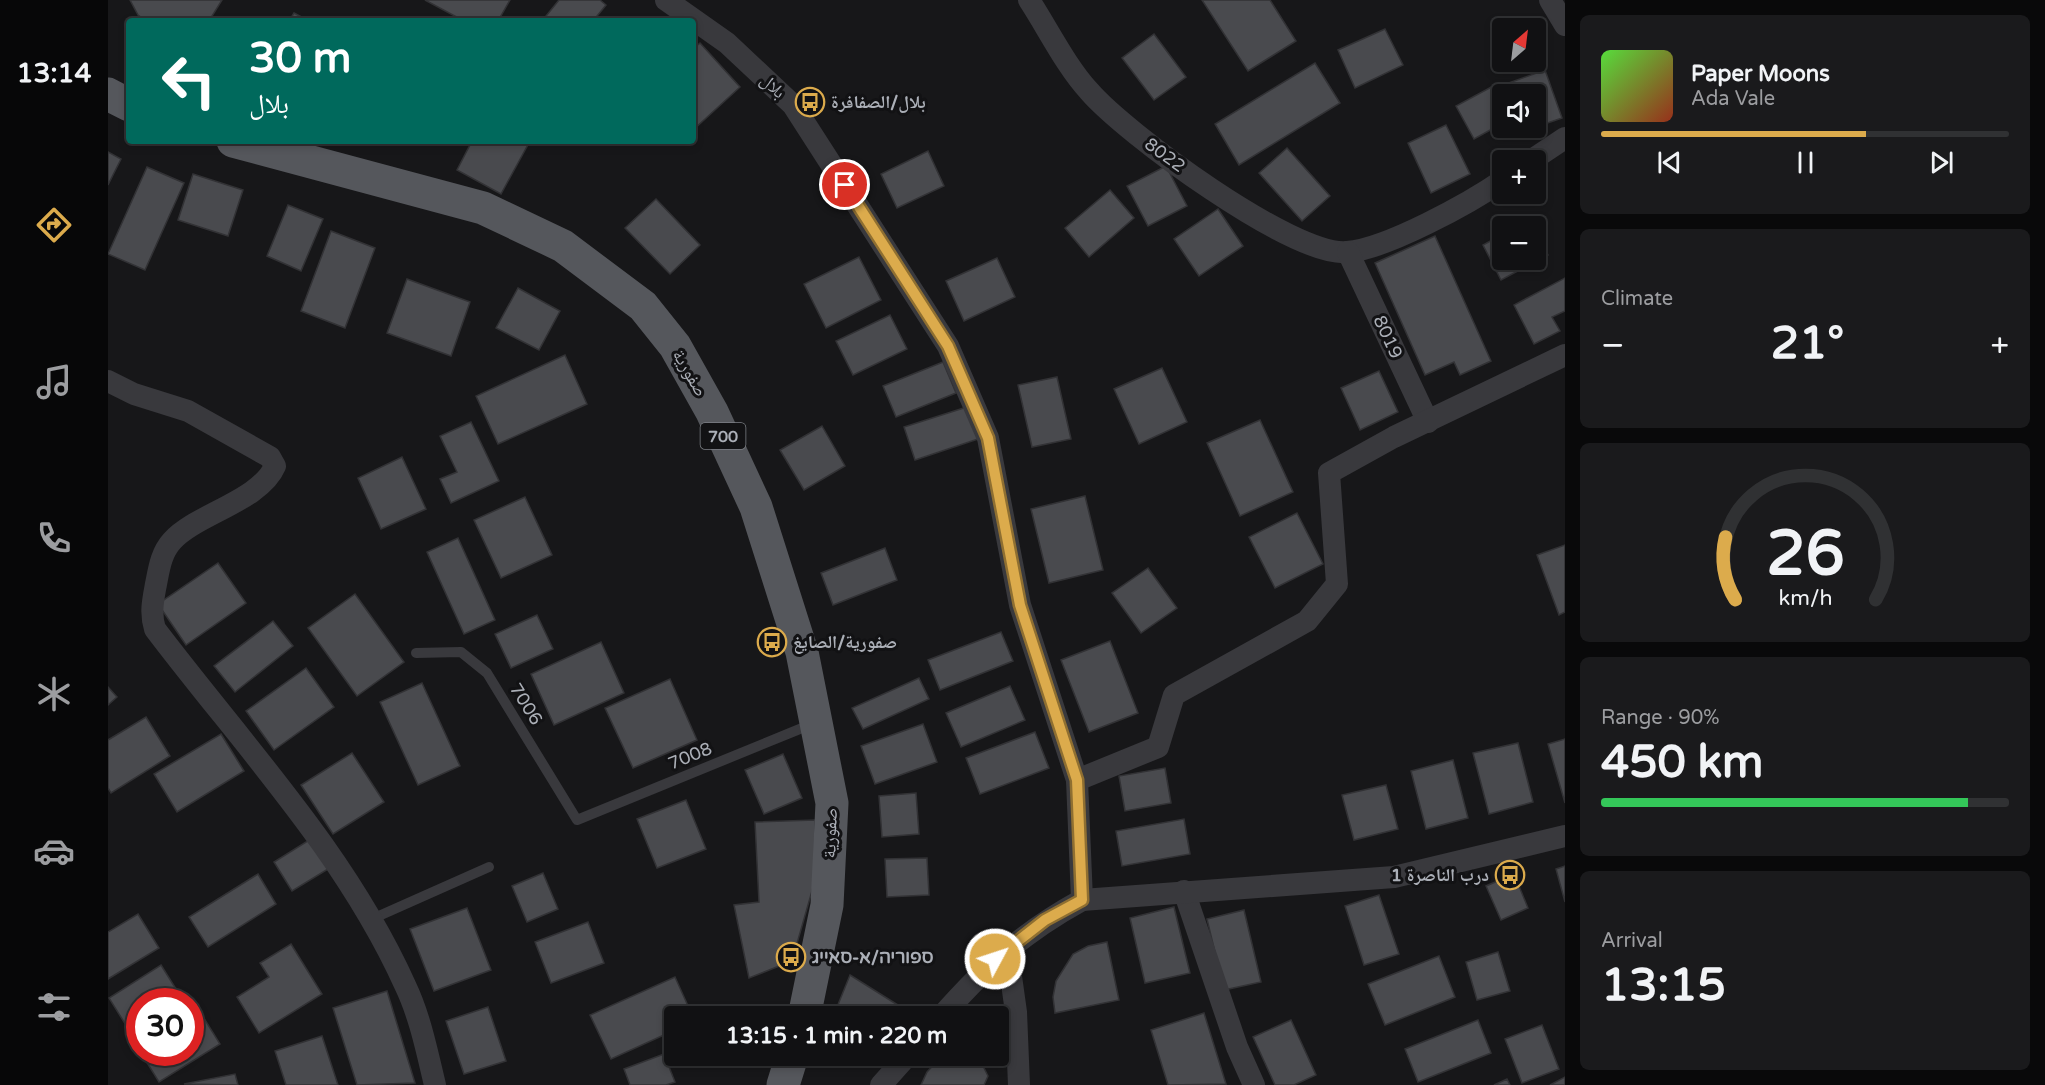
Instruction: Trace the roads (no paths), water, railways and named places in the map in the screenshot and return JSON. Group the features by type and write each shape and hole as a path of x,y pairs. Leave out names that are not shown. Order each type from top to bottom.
{"main road":[{"path":"108,94 126,103"},
{"name":"صفورية","path":"244,144 483,208 563,246 643,306 675,346 712,412 756,507 802,652 816,722 832,803 827,905 806,1006"},
{"path":"783,1085 789,1066"}],"street":[{"name":"بلال","path":"666,0 692,18"},
{"name":"8022","path":"1029,0 1088,91 1130,130 1256,219 1325,250 1348,252"},
{"path":"1550,0 1565,24"},
{"name":"بلال","path":"696,21 727,43 794,105 948,346 988,438 1020,605 1077,780 1082,900"},
{"path":"1546,151 1565,138"},
{"path":"1348,252 1392,239 1479,197 1492,188"},
{"name":"8019","path":"1348,252 1428,422"},
{"path":"1077,780 1158,747 1173,695 1307,621 1337,584 1329,473 1565,355"},
{"path":"108,381 134,394 188,411 270,457 275,466 271,476 256,489 173,540 160,564 151,616 155,629 303,816 372,919 406,987 435,1085"},
{"path":"952,1006 1007,948 1045,920 1082,900 1394,877 1565,836"},
{"path":"1184,891 1237,1047 1254,1085"},
{"path":"1007,948 1016,1012 1019,1085"},
{"path":"881,1085 898,1066"}],"lane":[{"name":"7006","path":"416,653 461,652 487,673 577,820"},
{"name":"7008","path":"577,820 816,722"},
{"path":"372,919 489,867"}],"place":[{"name":"بلال/الصفافرة","path":"810,102"},
{"name":"صفورية/الصايغ","path":"772,642"},
{"name":"درب الناصرة 1","path":"1510,875"},
{"name":"ספוריה/א-סאייג","path":"791,957"}]}
